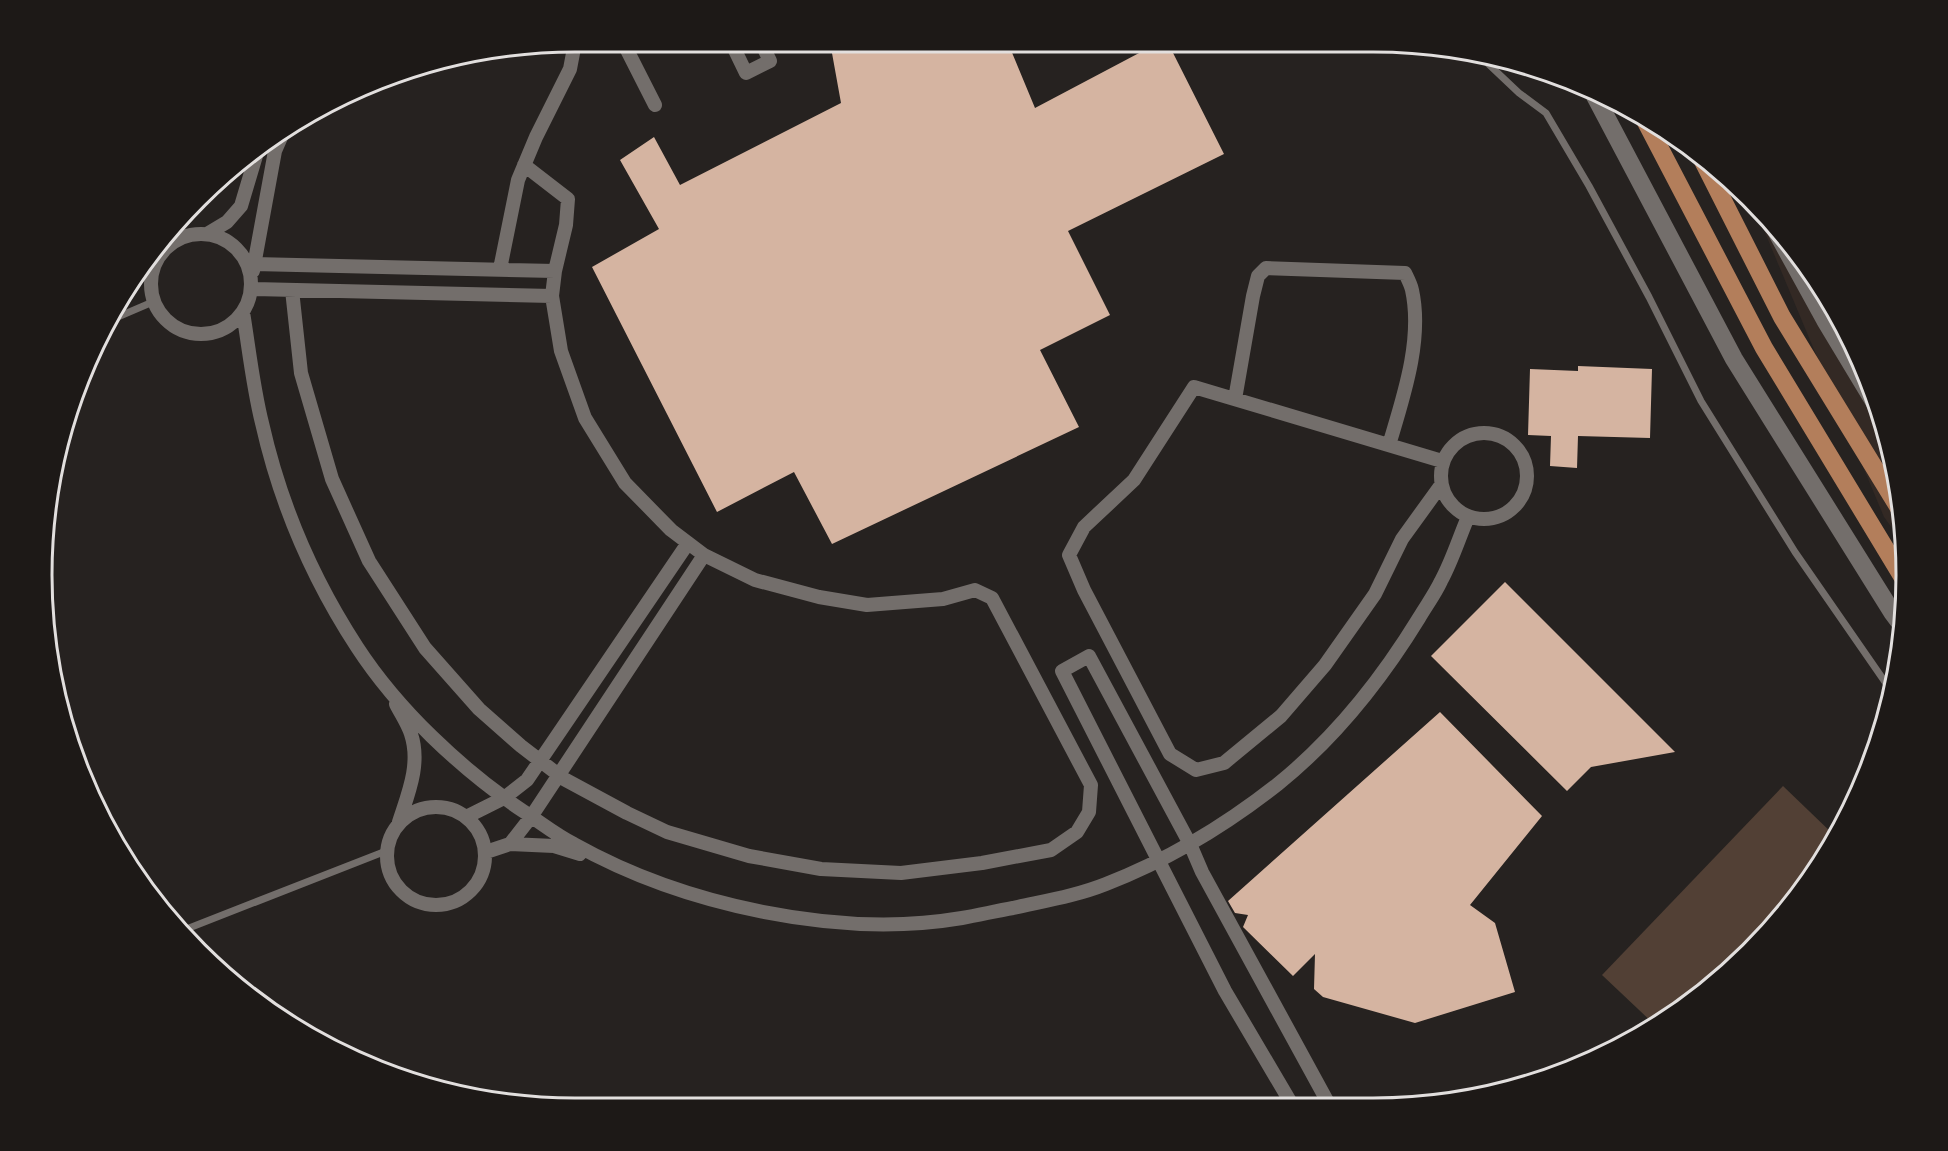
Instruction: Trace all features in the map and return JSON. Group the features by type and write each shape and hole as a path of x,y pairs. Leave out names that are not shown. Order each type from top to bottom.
{"main road":[{"path":"1599,104 1734,359 1894,614"},
{"path":"1653,135 1764,348 1895,565"},
{"path":"1711,177 1782,317 1888,490"},
{"path":"1801,277 1808,287"}],"street":[{"path":"500,269 518,180 570,69 573,52"},
{"path":"628,52 655,105"},
{"path":"736,52 746,73 770,61 766,52"},
{"path":"156,264 152,287 155,301 162,315 174,325 188,331 203,333 219,330 232,323 243,312 249,301 277,147"},
{"path":"207,234 227,222 240,206 253,164"},
{"path":"292,290 301,373 332,479 369,561 425,648 479,709 559,775 667,832 749,856 821,869 901,873 982,863 1051,850 1077,832 1089,812 1091,785 992,598 975,590 943,599 867,604 819,597 755,580 704,555 671,530 625,483 585,418 561,351 552,296 555,271 566,225 568,199 524,165"},
{"path":"172,243 192,234 207,234 224,239 237,249 247,263 251,284"},
{"path":"254,264 555,271"},
{"path":"1235,399 1253,296 1258,276 1266,268 1405,273 1412,289 1416,331 1405,390 1389,445"},
{"path":"251,284 292,290 552,296"},
{"path":"243,312 261,420 290,518 306,557 331,605 359,650 387,686 455,759 504,798 573,844 664,885 757,911 808,919 857,923 903,923 959,919 1055,899 1103,885 1190,844 1280,782 1356,708 1383,674 1442,581 1468,517"},
{"path":"1441,485 1402,539 1375,594 1318,674 1281,716 1224,762 1196,770 1170,754 1084,590 1069,555 1084,527 1134,480 1194,387 1442,461"},
{"path":"1477,433 1492,433 1505,438 1516,447 1524,459 1527,473 1526,488 1520,501 1510,511 1496,518 1468,517 1446,498 1441,485 1442,461 1452,446 1463,437 1477,433"},
{"path":"466,817 504,798 526,780 688,543"},
{"path":"510,844 531,817 704,555"},
{"path":"1288,1098 1225,991 1062,671 1089,656 1190,844 1202,872 1326,1098"},
{"path":"387,686 411,734 416,759 399,822 390,836 386,851 390,875 402,893 417,902 433,906 450,904 466,897 477,885 484,869 486,852 481,836 472,822 458,812 442,807 426,807 411,813 399,822"},
{"path":"486,852 510,844 554,846 618,866"}],"lane":[{"path":"1491,66 1519,93 1546,113 1589,186 1649,297 1701,401 1796,552 1884,681"},
{"path":"123,314 155,301"},
{"path":"190,928 386,851"}],"shaded area":[{"path":"1763,228 1807,285 1842,344 1856,375 1878,440 1893,529 1884,517"},
{"path":"1783,786 1829,830 1807,866 1766,920 1717,969 1663,1010 1649,1019 1602,975"}],"building":[{"path":"832,52 1012,52 1035,108 1141,52 1173,52 1224,154 1068,231 1110,315 1040,350 1079,427 832,544 794,472 717,512 592,267 659,229 620,160 654,137 680,185 841,103"},
{"path":"1578,366 1652,369 1650,438 1578,436 1577,468 1550,466 1551,436 1528,435 1530,369 1578,371"},
{"path":"1505,582 1675,752 1591,767 1567,791 1431,656"},
{"path":"1440,712 1542,816 1470,905 1495,923 1515,992 1415,1023 1323,997 1314,989 1315,954 1293,976 1243,927 1248,915 1235,913 1228,901"}]}
